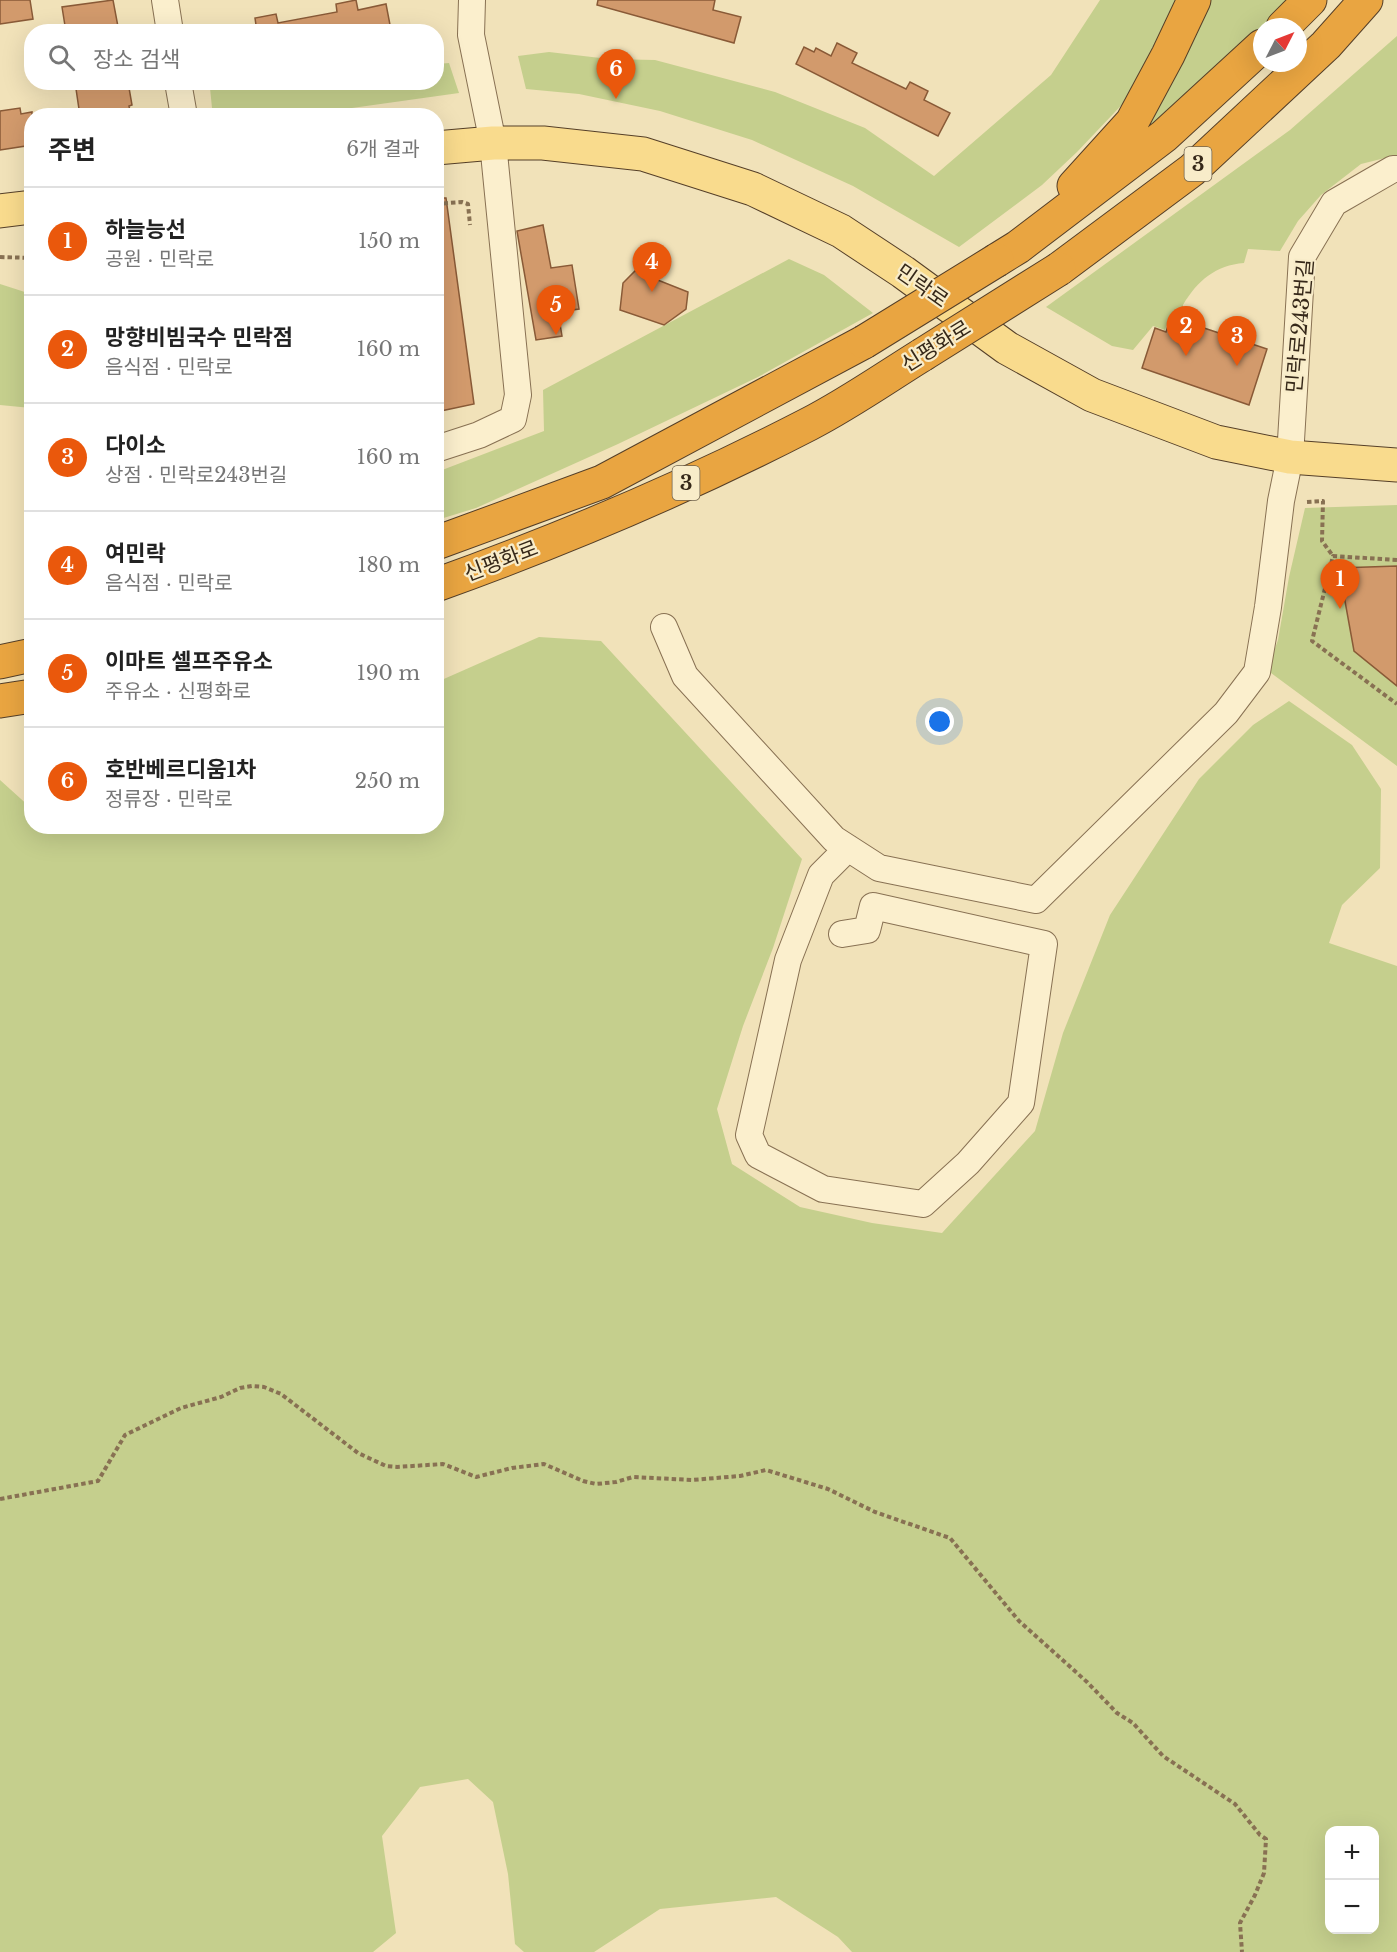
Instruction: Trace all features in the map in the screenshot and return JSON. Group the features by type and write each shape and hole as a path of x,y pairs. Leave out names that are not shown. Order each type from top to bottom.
{"highway":[{"path":"1008,254 1132,122 1168,56 1194,0"},
{"name":"신평화로","path":"444,582 531,551 666,493 811,423 1059,269 1192,170 1326,45 1366,0"},
{"name":"신평화로","path":"444,540 602,482 864,342 1008,254 1164,136 1253,54"},
{"path":"0,662 24,658"},
{"path":"0,701 24,697"}],"main road":[{"name":"민락로","path":"444,147 493,143 543,143 643,154 753,189 841,231 903,272 1007,348 1092,395 1216,442 1290,457 1397,465"},
{"path":"0,211 24,208"}],"street":[{"path":"165,0 169,24"},
{"path":"444,446 479,435 513,419 518,394 493,143 471,36 472,0"},
{"path":"179,90 183,108"},
{"name":"민락로243번길","path":"848,848 879,868 1036,900 1226,713 1257,672 1268,607 1281,501 1290,457 1302,257 1334,203 1393,169 1397,169"},
{"path":"664,627 685,676 834,839 848,848 821,875 788,960 748,1135 758,1155 823,1189 923,1204 968,1163 1021,1103 1044,944 873,906 867,930 842,934"}],"path":[{"path":"444,203 462,202 468,204 470,225"},
{"path":"0,257 24,258"},
{"path":"1307,502 1323,501 1322,541 1333,556"},
{"path":"1333,556 1397,560"},
{"path":"1333,556 1312,641 1397,704"},
{"path":"0,1499 98,1481 125,1435 181,1408 252,1386 264,1387 281,1394 358,1453 386,1466 443,1464 476,1477 512,1468 544,1464 583,1481 597,1484 633,1477 692,1479 740,1476 766,1470 828,1490 875,1512 950,1538 1019,1621 1087,1682 1117,1713 1133,1723 1163,1756 1235,1804 1266,1839 1264,1873 1256,1895 1240,1923 1242,1952"}],"green space":[{"path":"1100,0 1177,0 1133,93 1042,185 959,247 853,186 752,140 660,111 579,94 526,89 518,56 549,52 609,59 655,60 775,92 865,128 934,176 1051,75"},
{"path":"1207,0 1291,0 1272,18 1253,18 1253,35 1132,143"},
{"path":"1397,36 1397,155 1361,164 1321,195 1298,221 1280,251 1248,249 1244,263 1216,271 1194,289 1183,305 1183,319 1170,315 1165,330 1153,326 1133,350 1112,346 1046,307 1290,130"},
{"path":"444,63 449,63 459,93 352,108 212,108 210,90 444,90"},
{"path":"789,259 824,275 873,313 758,377 618,444 476,508 444,518 444,469 544,431 543,390"},
{"path":"0,284 24,292 24,407 0,405"},
{"path":"1397,505 1397,766 1267,670 1278,640 1289,577 1305,508"},
{"path":"539,637 601,641 802,859 773,948 743,1026 717,1109 732,1164 800,1207 872,1223 942,1233 1035,1131 1063,1033 1110,915 1199,779 1253,725 1289,701 1352,745 1381,789 1380,868 1342,905 1329,943 1397,966 1397,1952 852,1952 838,1937 776,1897 660,1909 594,1952 524,1952 515,1944 508,1874 493,1802 468,1779 420,1787 382,1836 396,1933 373,1952 0,1952 0,780 24,802 24,834 444,834 444,679"}],"building":[{"path":"0,0 30,0 33,19 0,24"},
{"path":"113,0 118,24 65,24 62,7"},
{"path":"356,0 358,10 386,4 390,24 256,24 255,18 276,14 278,23 337,12 336,4"},
{"path":"598,0 715,0 713,10 741,17 734,43 597,5"},
{"path":"837,43 857,53 852,63 906,89 910,82 928,91 924,100 950,113 938,136 796,64 804,47 814,52 816,48 831,56"},
{"path":"76,90 129,90 132,105 129,108 79,108"},
{"path":"20,108 21,114 24,113 24,146 0,150 0,111"},
{"path":"444,198 446,198 474,404 444,410"},
{"path":"543,225 551,268 572,265 579,309 558,312 562,336 536,340 517,231"},
{"path":"635,271 688,292 686,309 664,325 620,310 623,283"},
{"path":"1171,317 1267,349 1249,405 1142,368 1155,328 1166,332"},
{"path":"1397,566 1397,686 1354,651 1339,568"}],"place":[{"name":"호반베르디움1차","path":"616,99"},
{"name":"여민락","path":"652,292"},
{"name":"이마트 셀프주유소","path":"556,335"},
{"name":"망향비빔국수 민락점","path":"1186,356"},
{"name":"다이소","path":"1237,366"},
{"name":"하늘능선","path":"1340,609"}]}
